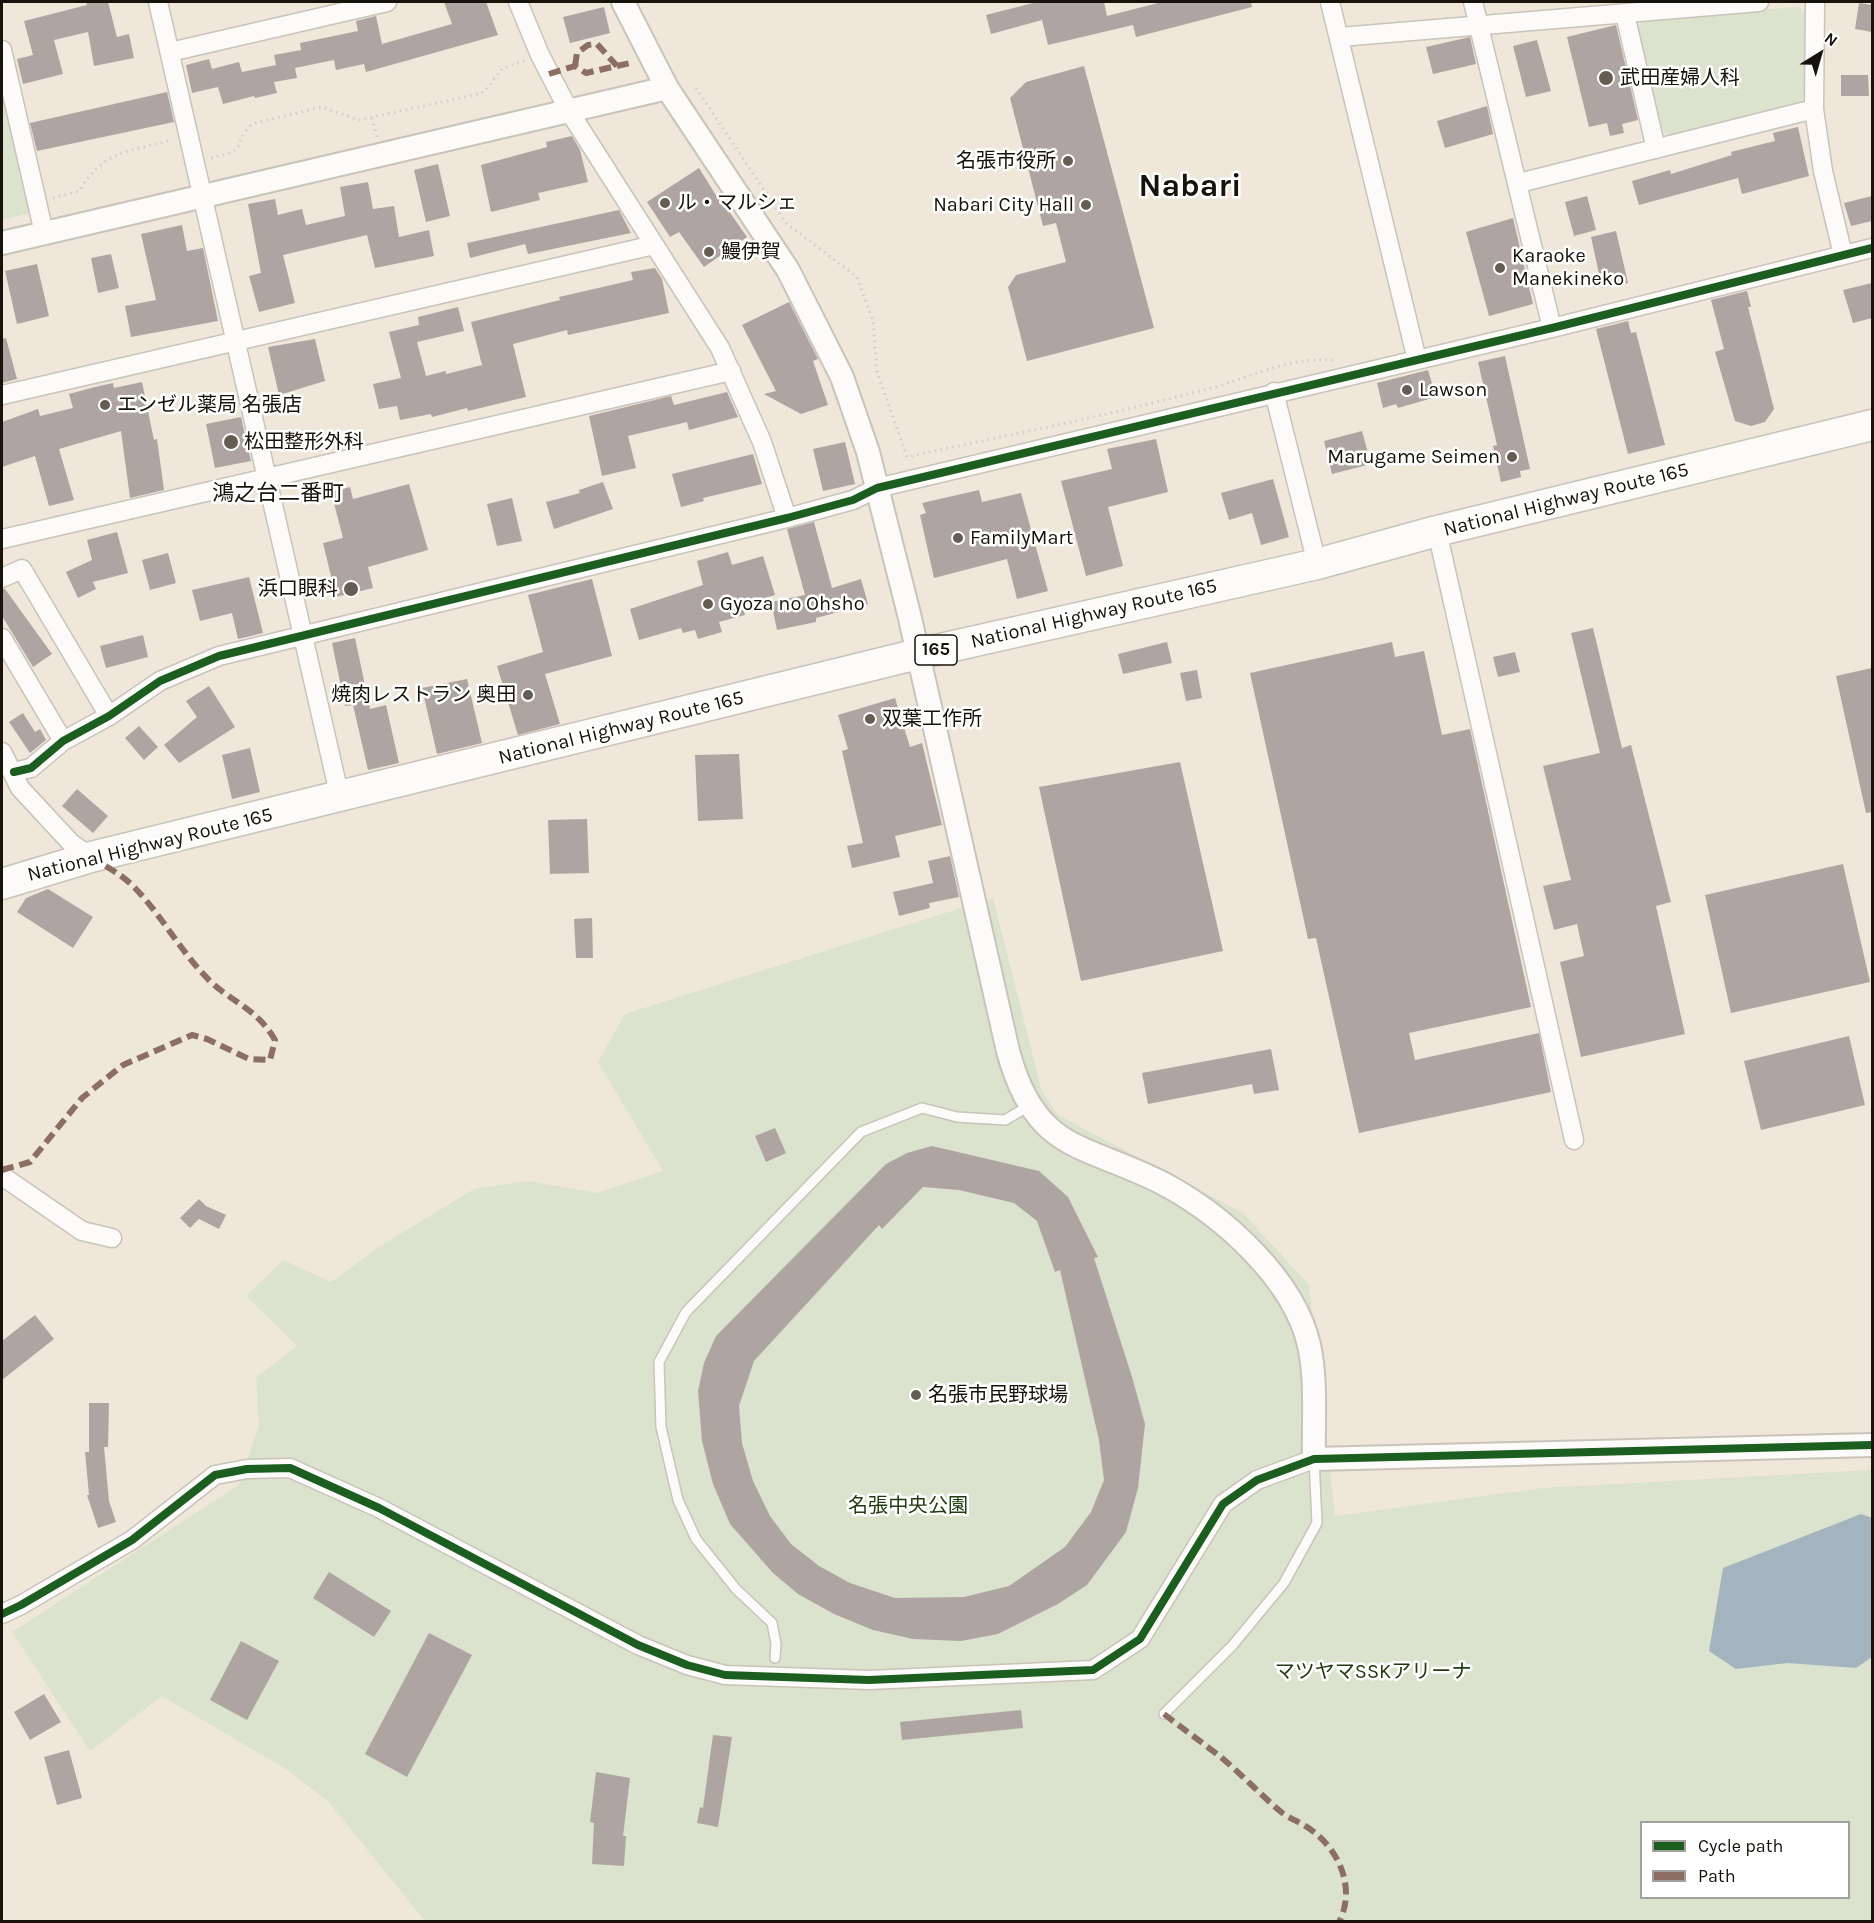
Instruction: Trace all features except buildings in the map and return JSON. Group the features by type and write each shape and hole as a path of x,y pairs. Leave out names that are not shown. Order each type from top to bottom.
{"highway":[{"name":"National Highway Route 165","path":"2,884 91,857 340,798 918,654 1317,564 1437,531 1872,425"}],"street":[{"path":"158,2 340,798"},
{"path":"170,52 387,2"},
{"path":"518,2 540,55 569,111 701,317 731,371 762,442 787,518"},
{"path":"623,2 667,88 767,237 842,377 877,488 918,654 1015,1077 1029,1106 1063,1140 1166,1185 1197,1205 1248,1248 1278,1280 1290,1298 1309,1344 1314,1459"},
{"path":"1330,2 1417,360"},
{"path":"1473,2 1519,183 1552,328"},
{"path":"1340,37 1759,2"},
{"path":"1815,2 1814,110 1823,171 1843,255"},
{"path":"1625,14 1656,149"},
{"path":"2,50 44,234"},
{"path":"2,243 667,88"},
{"path":"1519,183 1814,110"},
{"path":"2,395 654,245"},
{"path":"14,772 31,768 63,741 109,716 160,681 219,656 787,518 853,500 877,488 1274,392 1552,328 1872,248"},
{"path":"2,539 731,371"},
{"path":"1274,392 1317,564"},
{"path":"1437,531 1574,1140"},
{"path":"2,578 22,569 109,716"},
{"path":"2,638 63,741"},
{"path":"2,752 20,788 71,843 91,857"},
{"path":"2,1176 82,1231 112,1238"},
{"path":"2,1614 132,1540 215,1475 247,1469 290,1468 379,1508 638,1645 687,1665 725,1675 869,1680 1093,1670 1140,1639 1223,1504 1257,1480 1314,1459 1872,1445"}],"lane":[{"path":"775,1658 776,1644 772,1623 736,1589 696,1539 678,1500 661,1427 659,1362 686,1312 861,1132 922,1108 957,1117 1005,1120 1029,1106"},
{"path":"1164,1714 1232,1646 1284,1583 1317,1523 1314,1459"}],"path":[{"path":"209,158 235,152 241,146 242,136 252,124 321,107 351,119 372,118 484,92 502,69 540,55"},
{"path":"696,88 786,223 857,277 873,321 877,372 907,458 1213,388 1280,365 1308,359 1342,361"},
{"path":"372,118 378,142"},
{"path":"48,200 79,191 93,170 105,159 175,139"}],"green space":[{"path":"1799,7 1807,16 1806,93 1798,105 1672,138 1660,128 1636,30 1644,19"},
{"path":"2,91 30,213 2,220"},
{"name":"名張中央公園","path":"993,898 1042,1092 1058,1115 1243,1213 1309,1285 1335,1516 1543,1488 1872,1470 1872,1921 425,1921 328,1801 286,1769 162,1696 90,1751 12,1632 239,1485 259,1425 256,1378 297,1346 246,1296 283,1260 331,1282 384,1244 474,1189 527,1181 597,1193 663,1171 598,1062 625,1014"}],"water":[{"path":"1861,1514 1872,1518 1872,1657 1856,1668 1787,1663 1736,1669 1709,1651 1723,1568"}],"marked path":[{"path":"575,66 577,53 588,45 597,44 617,66"},
{"path":"549,74 575,66 586,73 630,63"},
{"path":"2,1170 30,1162 82,1098 123,1065 192,1035 207,1039 249,1059 270,1060 275,1040 261,1021 220,990 200,971 133,886 91,857"},
{"path":"1164,1714 1222,1758 1286,1816 1307,1827 1328,1845 1345,1882 1344,1909 1339,1922"}],"cycle path":[{"path":"14,772 31,768 63,741 109,716 160,681 219,656 787,518 853,500 877,488 1552,328 1872,248"},
{"path":"2,1614 132,1540 215,1475 247,1469 290,1468 379,1508 638,1645 687,1665 725,1675 869,1680 1093,1670 1140,1639 1223,1504 1257,1480 1314,1459 1872,1445"}],"place":[{"name":"武田産婦人科","path":"1606,78"},
{"name":"名張市役所","path":"1068,161"},
{"name":"ル・マルシェ","path":"665,203"},
{"name":"Nabari City Hall","path":"1086,205"},
{"name":"鰻伊賀","path":"709,252"},
{"name":"Karaoke Manekineko","path":"1500,268"},
{"name":"Lawson","path":"1407,390"},
{"name":"エンゼル薬局 名張店","path":"105,405"},
{"name":"松田整形外科","path":"231,442"},
{"name":"Marugame Seimen","path":"1512,457"},
{"name":"FamilyMart","path":"958,538"},
{"name":"浜口眼科","path":"351,589"},
{"name":"Gyoza no Ohsho","path":"708,604"},
{"name":"焼肉レストラン 奥田","path":"528,695"},
{"name":"双葉工作所","path":"870,719"},
{"name":"名張市民野球場","path":"916,1395"}],"district":[{"name":"Nabari","path":"1190,187"},
{"name":"鴻之台二番町","path":"278,494"}],"park label":[{"name":"マツヤマSSKアリーナ","path":"1373,1672"}]}
